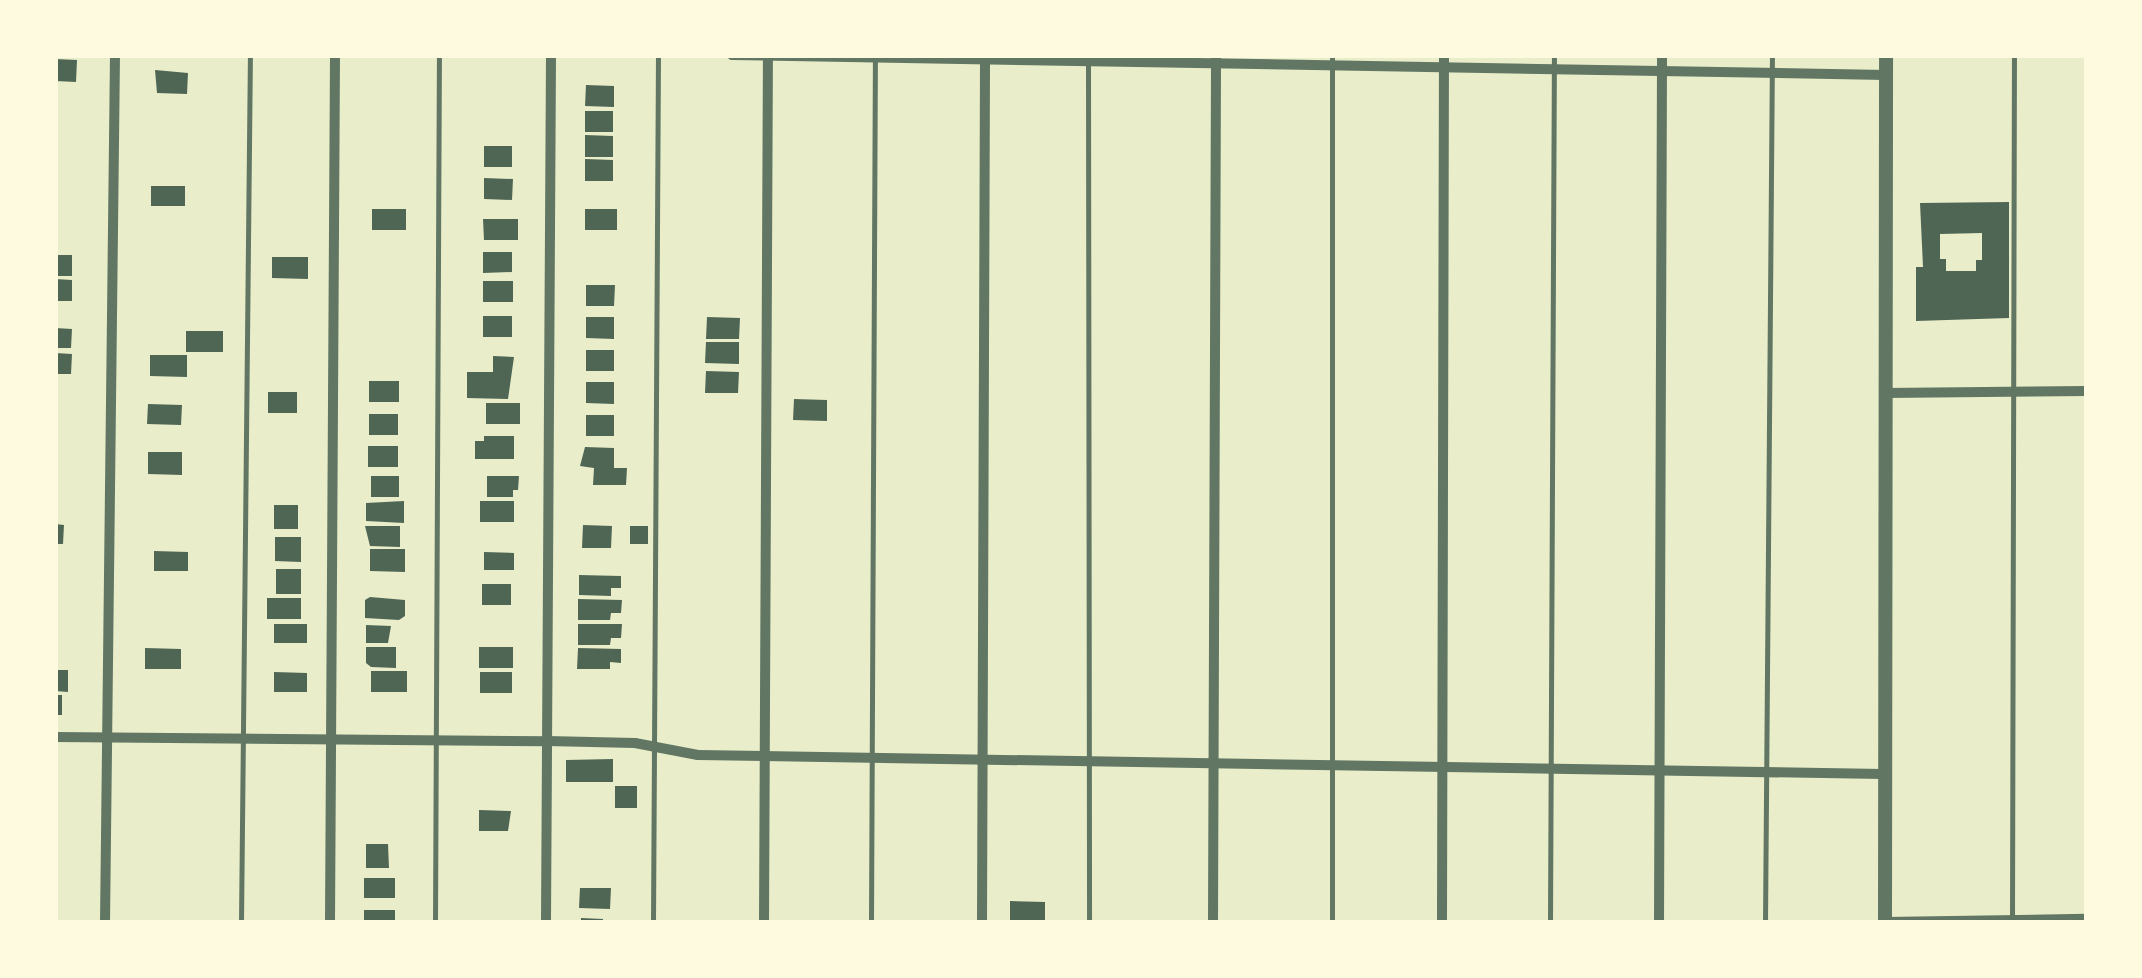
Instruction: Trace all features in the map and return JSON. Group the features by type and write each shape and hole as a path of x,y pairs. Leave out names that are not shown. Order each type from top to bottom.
{"street":[{"path":"104,923 115,55"},
{"path":"330,923 335,55"},
{"path":"546,923 551,55"},
{"path":"732,55 1332,61 1444,68 1886,75"},
{"path":"764,923 768,55"},
{"path":"1442,923 1444,55"},
{"path":"1659,923 1662,55"},
{"path":"1886,55 1885,922 2087,920"},
{"path":"982,923 985,57"},
{"path":"1213,923 1216,60"},
{"path":"1885,394 2087,392"},
{"path":"55,737 547,740 698,755 1884,774"}],"lane":[{"path":"240,923 250,55"},
{"path":"435,923 439,55"},
{"path":"653,923 658,55"},
{"path":"1550,923 1554,55"},
{"path":"1765,923 1772,55"},
{"path":"2012,922 2010,392 2014,55"},
{"path":"871,923 876,56"},
{"path":"1088,59 1089,923"},
{"path":"1332,61 1332,923"}],"building":[{"path":"55,59 77,60 76,82 55,81"},
{"path":"155,70 188,73 187,94 157,93"},
{"path":"586,85 614,86 614,107 585,106"},
{"path":"585,111 613,111 613,132 585,132"},
{"path":"585,135 613,136 613,157 585,157"},
{"path":"484,146 512,146 512,167 484,167"},
{"path":"585,159 613,160 613,181 585,181"},
{"path":"484,178 513,179 512,200 484,199"},
{"path":"151,186 185,186 185,206 151,206"},
{"path":"2009,202 2009,318 1916,321 1916,267 1923,267 1920,203","holes":["1982,233 1982,260 1976,260 1976,271 1946,271 1946,259 1940,259 1940,234"]},
{"path":"372,209 406,209 406,230 372,230"},
{"path":"585,209 617,209 617,230 585,230"},
{"path":"483,219 518,219 518,240 484,240"},
{"path":"483,252 512,252 512,272 483,273"},
{"path":"55,255 72,255 72,276 55,276"},
{"path":"272,257 308,257 308,279 272,278"},
{"path":"55,279 72,280 72,301 55,301"},
{"path":"483,281 513,281 513,302 483,302"},
{"path":"586,285 615,285 614,306 586,306"},
{"path":"483,316 512,316 512,337 483,337"},
{"path":"586,317 614,317 614,339 586,338"},
{"path":"707,317 740,318 739,339 706,339"},
{"path":"55,328 72,329 71,348 55,348"},
{"path":"186,331 223,331 223,352 186,352"},
{"path":"706,342 739,342 739,364 705,363"},
{"path":"586,350 614,350 614,371 586,371"},
{"path":"55,353 72,354 71,374 55,374"},
{"path":"150,355 187,355 187,377 150,376"},
{"path":"493,356 514,357 508,399 467,398 467,372 493,372"},
{"path":"706,371 739,372 738,393 705,393"},
{"path":"369,381 399,381 399,402 369,402"},
{"path":"586,382 614,382 614,404 586,403"},
{"path":"268,392 297,392 297,413 268,413"},
{"path":"794,399 827,400 827,421 793,420"},
{"path":"486,403 520,403 520,424 486,424"},
{"path":"148,404 182,405 181,425 147,424"},
{"path":"369,414 398,414 398,435 369,435"},
{"path":"586,415 614,415 614,436 586,436"},
{"path":"484,436 514,436 514,459 475,459 475,441 484,441"},
{"path":"368,446 398,446 398,467 368,467"},
{"path":"585,447 614,448 614,468 627,468 626,485 593,485 594,468 580,466"},
{"path":"148,452 182,452 182,475 148,474"},
{"path":"371,476 399,476 399,497 371,497"},
{"path":"487,476 519,476 518,490 513,490 513,497 487,497"},
{"path":"404,501 404,523 366,521 366,503"},
{"path":"480,501 514,501 514,522 480,522"},
{"path":"274,505 298,505 298,529 274,529"},
{"path":"55,524 64,525 63,544 55,544"},
{"path":"583,525 612,526 611,548 582,548"},
{"path":"365,526 400,526 400,547 370,546"},
{"path":"630,526 648,526 648,544 630,544"},
{"path":"275,537 301,537 301,562 275,561"},
{"path":"370,549 405,549 405,572 370,571"},
{"path":"154,551 188,552 188,571 154,571"},
{"path":"484,552 514,553 514,570 484,570"},
{"path":"276,569 301,569 301,594 276,594"},
{"path":"579,575 621,576 621,588 611,588 611,596 579,595"},
{"path":"482,584 511,584 511,605 482,605"},
{"path":"267,598 301,598 301,619 267,619"},
{"path":"578,599 622,600 621,613 611,613 610,620 578,620"},
{"path":"365,600 405,600 405,616 399,620 365,618"},
{"path":"274,624 307,624 307,643 274,643"},
{"path":"578,624 622,624 621,638 611,638 610,645 578,645"},
{"path":"366,625 391,626 388,643 366,643"},
{"path":"366,647 396,647 396,668 371,667 366,663"},
{"path":"479,647 513,647 513,668 479,668"},
{"path":"145,648 181,649 181,669 145,669"},
{"path":"578,648 621,649 621,663 610,662 610,669 577,669"},
{"path":"55,670 68,670 68,692 55,691"},
{"path":"371,671 407,671 407,692 371,692"},
{"path":"274,672 307,673 307,692 274,692"},
{"path":"480,672 512,672 512,693 480,693"},
{"path":"55,695 62,695 62,715 55,715"},
{"path":"613,759 613,782 566,782 566,760"},
{"path":"615,786 637,786 637,808 615,808"},
{"path":"479,810 511,811 508,831 479,831"},
{"path":"366,844 388,844 389,868 366,868"},
{"path":"364,878 395,878 395,898 364,898"},
{"path":"580,888 611,888 610,909 579,908"},
{"path":"1010,901 1045,902 1045,923 1010,923"},
{"path":"364,910 395,910 395,923 364,923"},
{"path":"581,918 603,919 603,923 581,923"}]}
